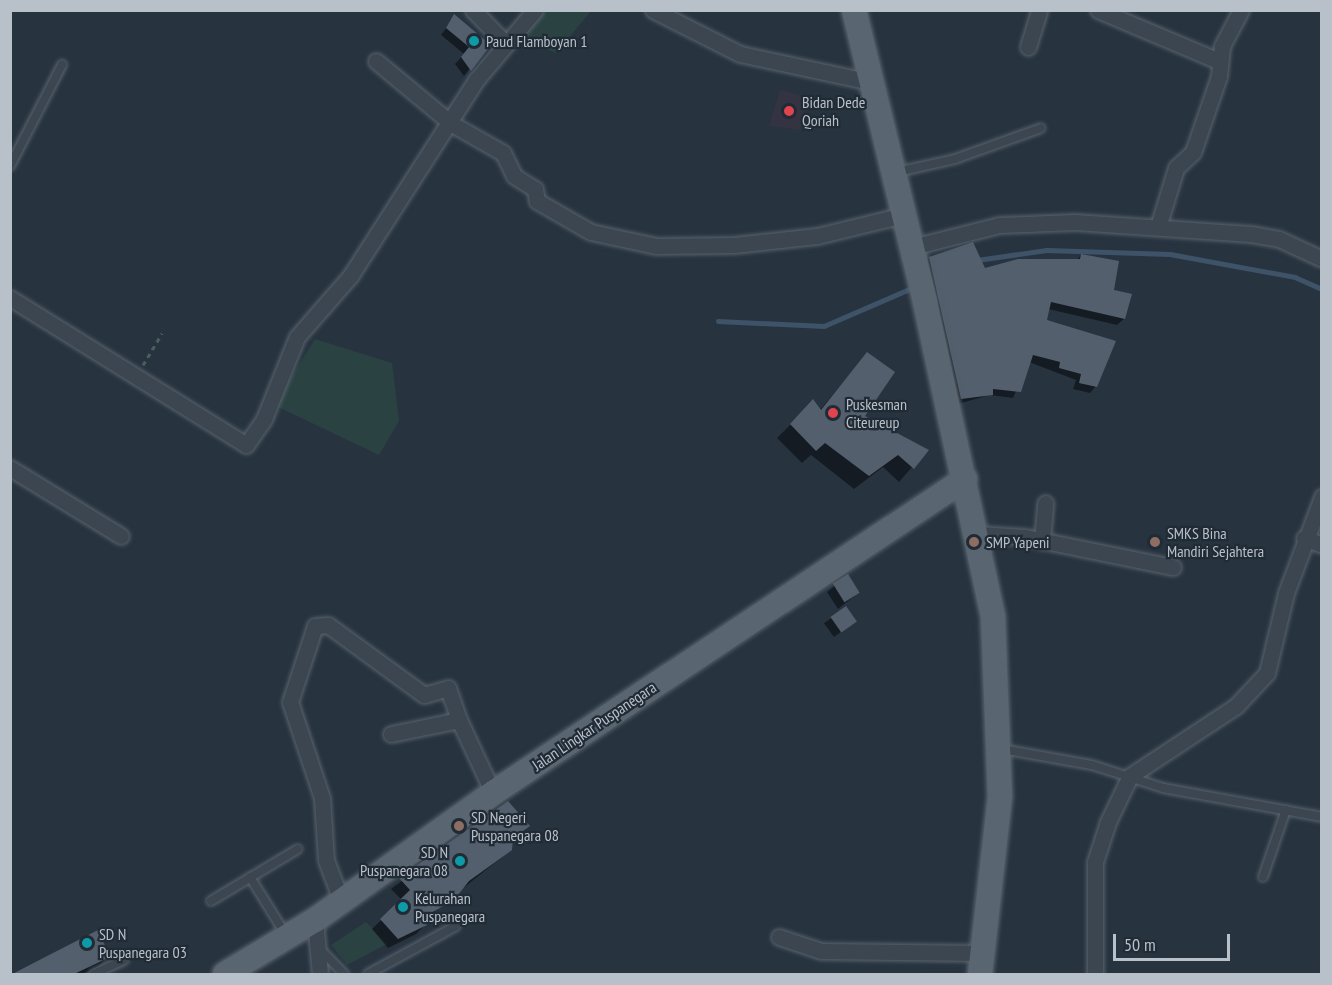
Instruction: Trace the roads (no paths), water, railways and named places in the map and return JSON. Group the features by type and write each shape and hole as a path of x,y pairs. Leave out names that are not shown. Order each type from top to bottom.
{"main road":[{"path":"854,10 925,302 978,534 993,617 1002,748 982,964"},
{"name":"Jalan Lingkar Puspanegara","path":"225,975 315,920 493,793 965,479"}],"street":[{"path":"472,10 505,43"},
{"path":"10,298 137,375 241,446 249,443 293,342 351,274 505,43 536,10"},
{"path":"653,10 740,54 871,82"},
{"path":"1028,47 1039,10"},
{"path":"1098,10 1219,61"},
{"path":"1158,227 1176,168 1192,152 1219,61 1241,10"},
{"path":"376,61 452,124 503,153 514,176 535,189 537,201 591,232 656,246 818,236 904,215"},
{"path":"913,252 1011,223 1158,227 1280,239 1322,259"},
{"path":"10,468 121,536"},
{"path":"1095,975 1095,862 1130,776 1236,706 1262,681 1304,538 1322,497"},
{"path":"1042,541 1045,503"},
{"path":"978,534 1042,541 1173,567"},
{"path":"1304,538 1322,545"},
{"path":"341,900 326,860 322,798 290,702 319,623 424,695 448,688 459,720 493,793"},
{"path":"391,734 459,720"},
{"path":"315,920 320,975"},
{"path":"779,938 820,951 982,964"}],"lane":[{"path":"10,166 62,65"},
{"path":"892,173 955,159 1041,128"},
{"path":"1002,748 1130,776 1163,788 1322,817"},
{"path":"1263,878 1286,810"},
{"path":"211,901 298,849"},
{"path":"250,878 287,937"},
{"path":"368,975 456,926"},
{"path":"319,948 344,975"},
{"path":"94,975 124,960"}],"waterway":[{"path":"977,260 1046,250 1170,254 1295,277 1322,289"},
{"path":"718,321 824,326 914,287"}],"place":[{"name":"Paud Flamboyan 1","path":"474,41"},
{"name":"Bidan Dede Qoriah","path":"789,111"},
{"name":"Puskesman Citeureup","path":"833,413"},
{"name":"SMP Yapeni","path":"974,542"},
{"name":"SMKS Bina Mandiri Sejahtera","path":"1155,542"},
{"name":"SD Negeri Puspanegara 08","path":"459,826"},
{"name":"SD N Puspanegara 08","path":"460,861"},
{"name":"Kelurahan Puspanegara","path":"403,907"},
{"name":"SD N Puspanegara 03","path":"87,943"}]}
